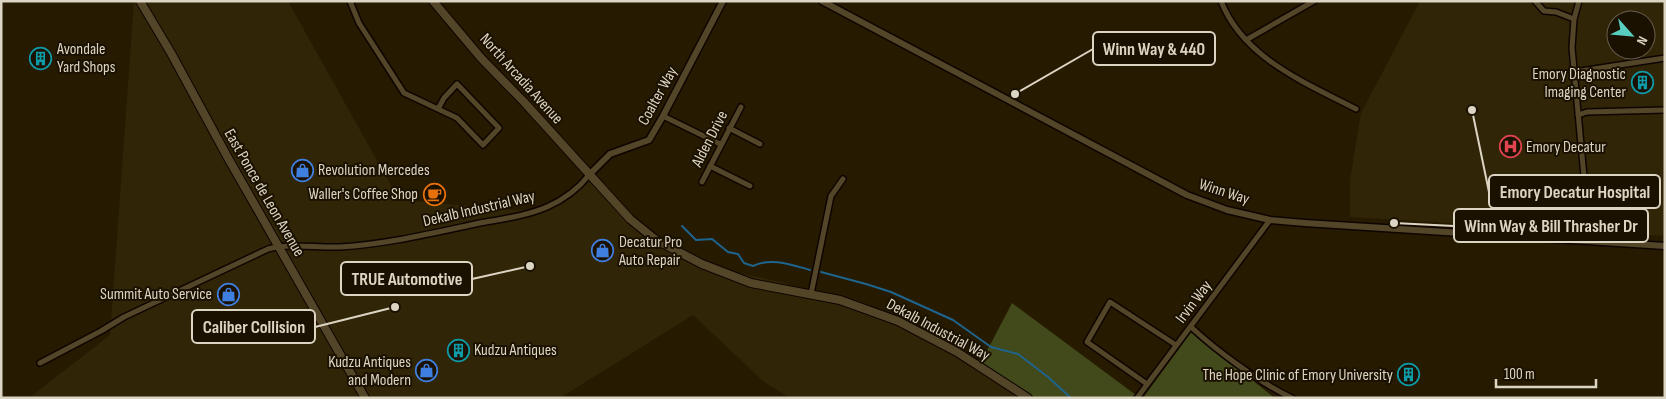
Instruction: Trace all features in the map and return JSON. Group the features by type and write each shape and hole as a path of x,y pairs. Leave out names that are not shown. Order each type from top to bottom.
{"main road":[{"name":"East Ponce de Leon Avenue","path":"140,1 365,398"},
{"name":"North Arcadia Avenue","path":"433,1 482,58 589,175"},
{"name":"Dekalb Industrial Way","path":"589,175 630,219 656,240 702,264 751,282 840,300 898,321 957,352 1028,398"}],"street":[{"path":"350,1 359,23 404,93 457,118 483,145 499,128 457,84 444,98 438,109"},
{"name":"Coalter Way","path":"589,175 610,154 649,140 664,116 723,1"},
{"name":"Winn Way","path":"822,1 1187,194 1227,210 1270,220 1665,246"},
{"path":"1221,1 1246,40 1286,72 1356,109"},
{"path":"1246,40 1314,1"},
{"path":"1536,1 1544,11 1556,12 1574,19"},
{"path":"1579,1 1574,19 1572,48 1590,241"},
{"path":"1574,72 1665,58"},
{"name":"Alden Drive","path":"702,182 720,144 741,107"},
{"path":"1578,115 1587,112 1665,110"},
{"path":"664,116 720,144"},
{"path":"729,128 760,144"},
{"path":"710,166 750,186"},
{"name":"Dekalb Industrial Way","path":"40,363 124,317 257,252 279,246 364,245 515,216 553,204 578,188 589,175"},
{"path":"811,294 831,196 843,179"},
{"name":"Irvin Way","path":"1137,398 1270,220"},
{"path":"1147,384 1087,342 1110,302 1176,345"},
{"path":"1191,327 1272,388 1292,398"}],"shaded area":[{"path":"134,1 288,1 399,200 542,212 591,175 652,234 678,252 730,271 781,282 890,317 978,368 1023,398 790,398 764,382 693,315 560,398 29,398 110,335"},
{"name":"Emory Decatur","path":"1420,1 1665,1 1665,236 1350,217 1350,180 1361,113"}],"green space":[{"path":"1012,303 1140,398 1023,398 978,368"},
{"path":"1192,331 1272,396 1271,398 1143,398"}],"waterway":[{"path":"682,226 696,240 712,239 728,252 738,254 744,263 753,266 760,263 774,262 810,270"},
{"path":"821,272 891,292 953,320 991,347 1018,354 1071,398"}],"place":[{"name":"Avondale Yard Shops","path":"41,58"},
{"name":"Emory Diagnostic Imaging Center","path":"1642,83"},
{"name":"Winn Way & 440","path":"1015,94"},
{"name":"Emory Decatur Hospital","path":"1472,110"},
{"name":"Emory Decatur","path":"1510,147"},
{"name":"Revolution Mercedes","path":"302,170"},
{"name":"Waller's Coffee Shop","path":"434,194"},
{"name":"Winn Way & Bill Thrasher Dr","path":"1394,223"},
{"name":"Decatur Pro Auto Repair","path":"603,251"},
{"name":"TRUE Automotive","path":"530,266"},
{"name":"Summit Auto Service","path":"228,294"},
{"name":"Caliber Collision","path":"395,307"},
{"name":"Kudzu Antiques","path":"458,350"},
{"name":"Kudzu Antiques and Modern","path":"427,371"},
{"name":"The Hope Clinic of Emory University","path":"1409,375"}]}
